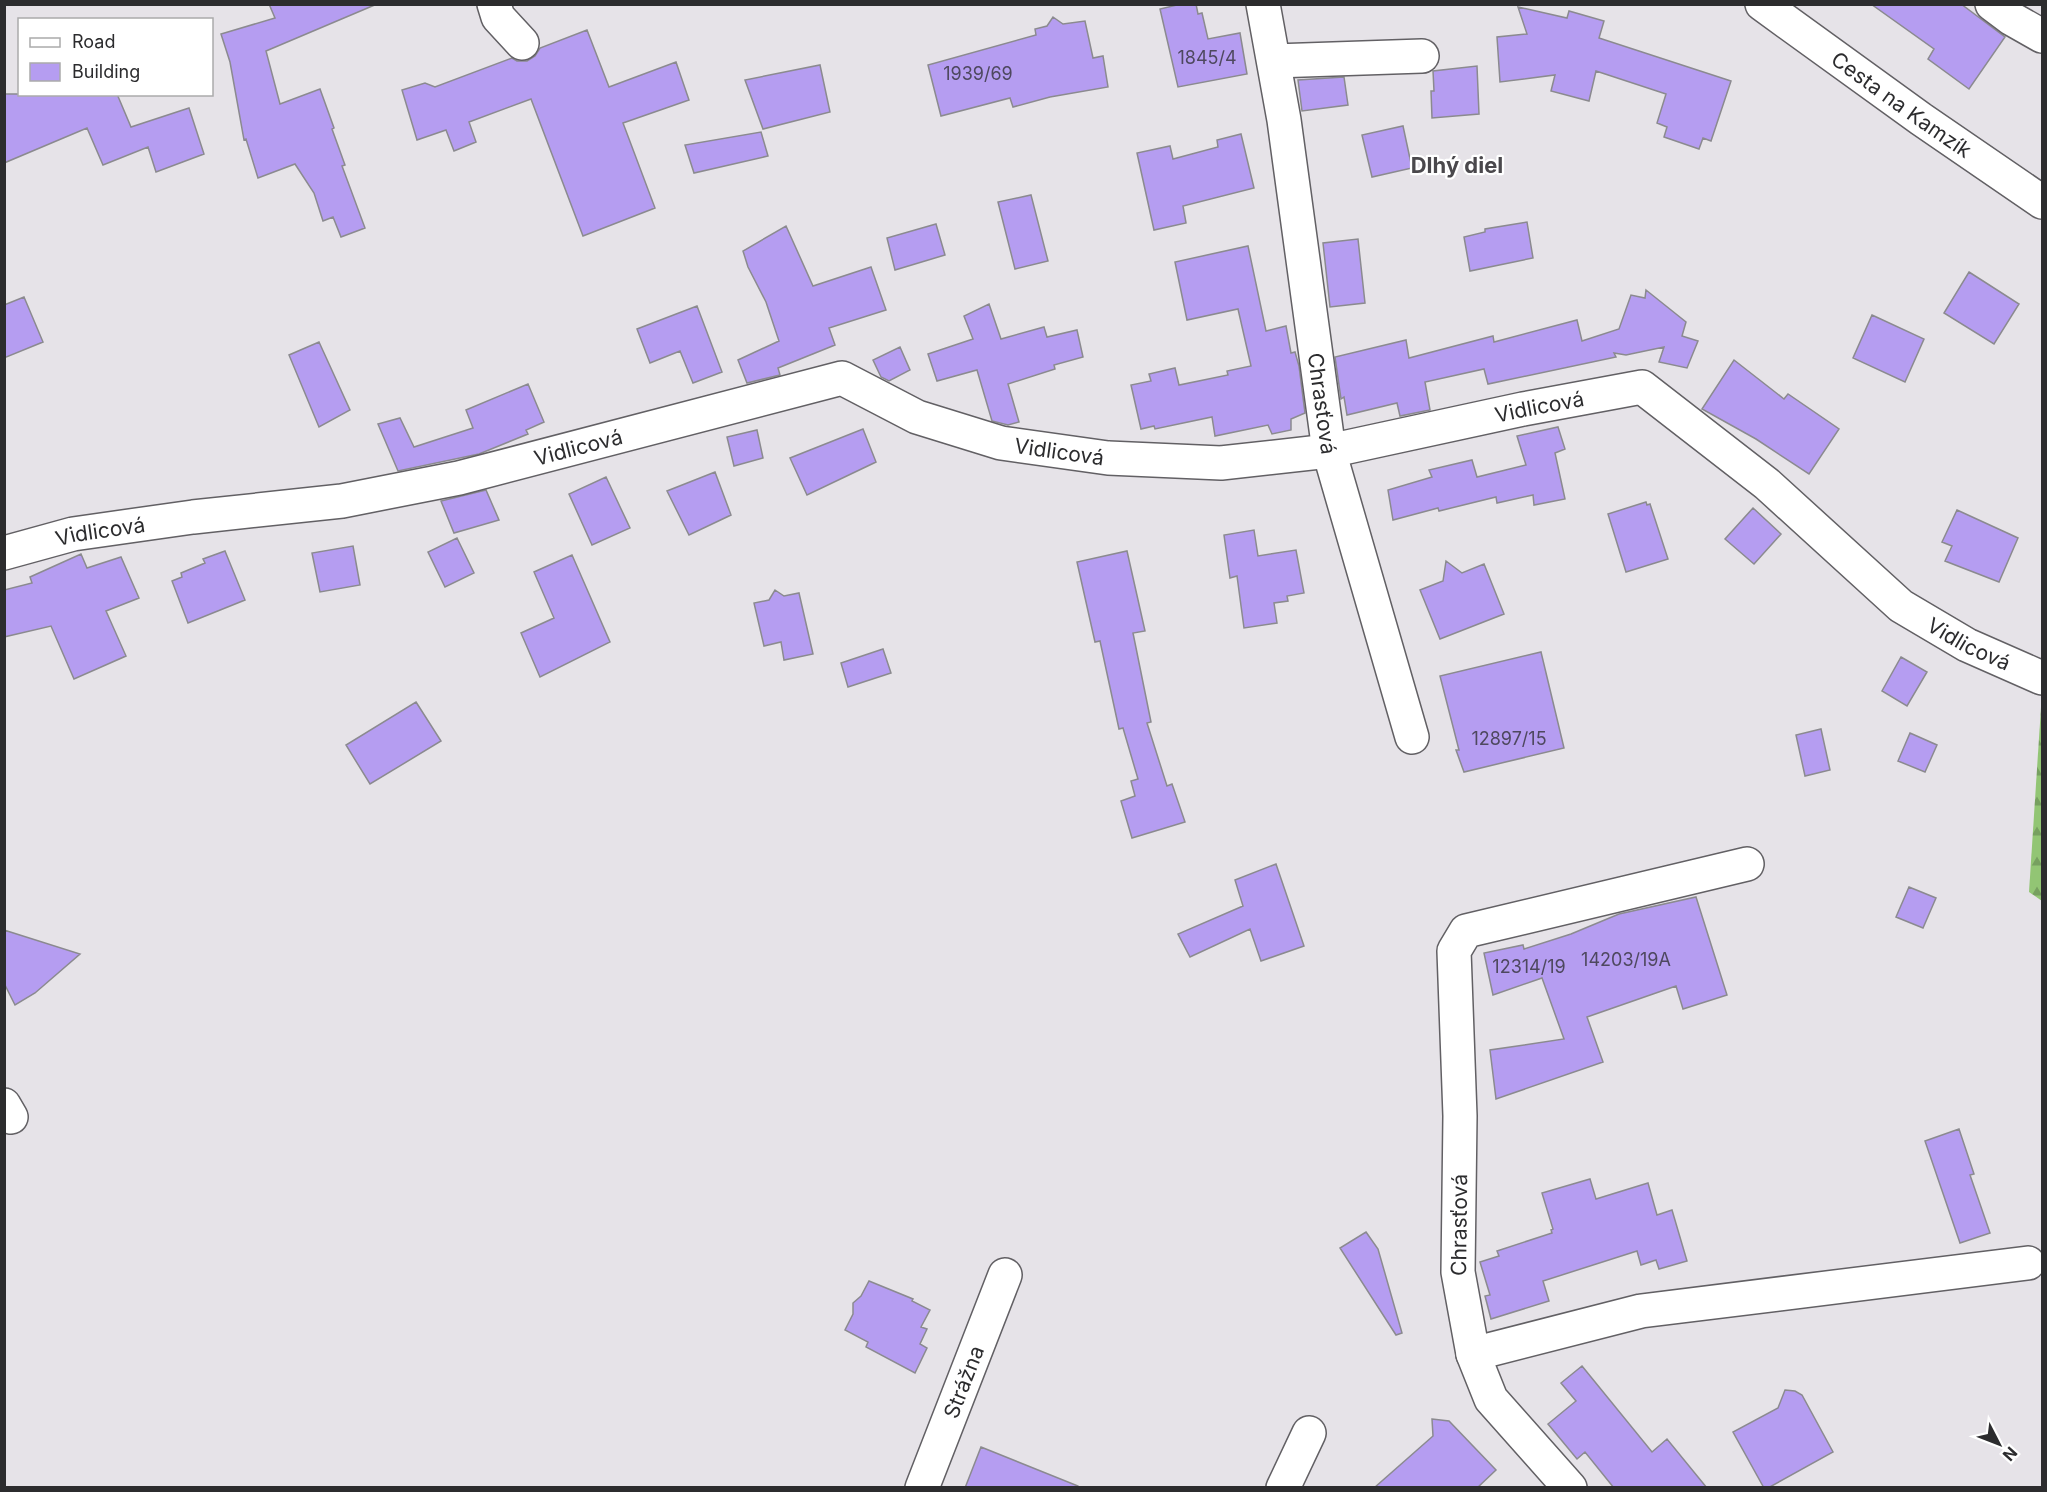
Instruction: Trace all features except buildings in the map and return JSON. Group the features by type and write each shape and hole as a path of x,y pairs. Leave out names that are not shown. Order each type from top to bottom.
{"street":[{"path":"494,4 498,17 522,43"},
{"name":"Chrasťová","path":"1263,4 1284,120 1329,451 1412,737"},
{"name":"Cesta na Kamzík","path":"1762,4 1921,119 2043,202"},
{"path":"1992,4 2012,20 2043,36"},
{"path":"1274,61 1422,56"},
{"name":"Vidlicová","path":"4,553 73,534 193,517 229,515 342,501 459,478 842,378 916,417 1001,443 1108,458 1221,463 1329,451 1523,409 1642,387 1767,484 1901,606 1967,645 2043,678"},
{"name":"Chrasťová","path":"1570,1488 1491,1399 1473,1354 1458,1272 1460,1116 1455,951 1467,931 1747,864"},
{"path":"1473,1354 1641,1311 2028,1263"},
{"name":"Strážna","path":"922,1488 1005,1275"},
{"path":"1283,1488 1309,1433"}],"green space":[{"path":"2042,692 2042,901 2029,892"}],"district":[{"name":"Dlhý diel","path":"1457,165"}]}
